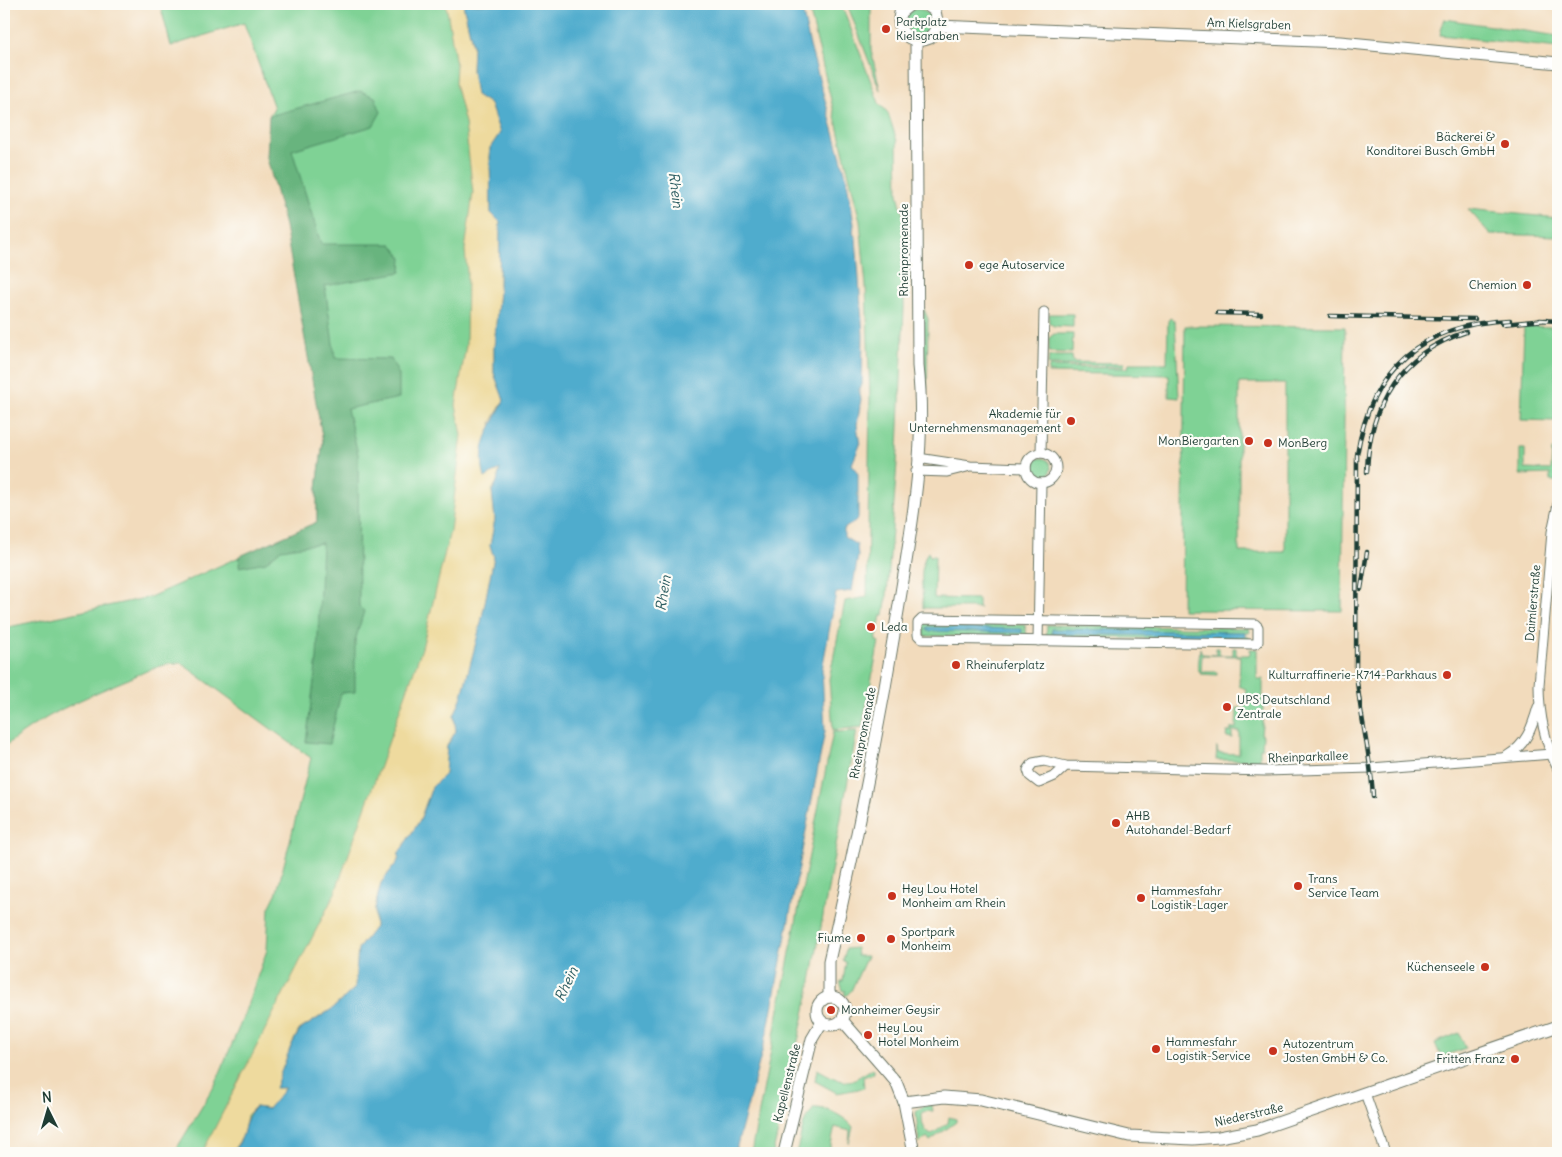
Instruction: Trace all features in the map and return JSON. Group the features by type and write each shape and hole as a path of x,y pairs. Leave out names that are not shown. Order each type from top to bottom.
{"street":[{"path":"911,4 900,13 899,26 905,36 916,41 930,38 938,26 935,12 925,4"},
{"name":"Am Kielsgraben","path":"938,26 1340,42 1558,64"},
{"name":"Rheinpromenade","path":"829,997 829,960 881,716 906,559 918,458 921,400 918,356 916,41"},
{"path":"1041,453 1044,312"},
{"path":"1041,453 1052,458 1056,468 1050,480 1041,483 1028,477 1026,468 1032,456 1041,453"},
{"path":"918,458 970,466 1026,468"},
{"path":"916,471 947,472 970,466"},
{"path":"1038,641 1041,483"},
{"name":"Daimlerstraße","path":"1558,504 1552,532 1540,659 1539,705 1558,769"},
{"path":"922,619 1255,624 1258,627 1258,642 1254,644 1038,641 922,639 918,635 918,623 922,619"},
{"name":"Daimlerstraße","path":"1504,757 1517,750 1525,741 1539,705"},
{"name":"Rheinparkallee","path":"1066,766 1265,771 1372,768 1552,754"},
{"path":"829,997 842,1002 845,1011 842,1020 831,1025 822,1022 817,1015 818,1006 829,997"},
{"path":"842,1020 896,1082 904,1102 914,1153"},
{"name":"Kapellenstraße","path":"784,1153 812,1039 822,1022"},
{"name":"Niederstraße","path":"904,1102 926,1098 964,1098 1130,1136 1193,1139 1219,1137 1257,1130 1558,1026"},
{"path":"1364,1093 1386,1153"}],"green space":[{"path":"160,4 463,4 472,46 485,477 274,1104 268,1109 255,1107 247,1119 236,1148 230,1153 174,1153 215,1085 242,1020 267,950 269,908 277,892 311,758 181,663 153,668 78,701 32,726 4,747 4,628 150,597 317,522 317,488 323,442 275,114 269,116 274,108 244,23 171,46"},
{"path":"808,4 840,4 846,16 879,103 888,113 897,141 898,194 905,222 904,308 898,450 887,595 884,615 881,615 876,641 879,642 862,727 833,730 829,679 845,601 867,597 870,398 866,286 860,221"},
{"path":"847,4 871,4 871,50 880,90"},
{"path":"918,9 927,13 931,22 927,31 918,35 909,31 905,22 909,13"},
{"path":"1444,19 1558,36 1558,48 1440,35"},
{"path":"360,91 375,97 381,112 373,126 292,150 321,244 392,244 402,258 401,272 325,286 335,358 391,359 399,375 399,398 347,409 358,454 359,606 364,611 355,641 355,692 341,693 329,744 306,742 317,659 322,543 281,549 266,562 239,567 240,556 317,522 317,488 323,442 285,226 267,158 269,116"},
{"path":"1468,209 1558,218 1558,236 1490,234"},
{"path":"923,307 928,319 927,389 925,390"},
{"path":"1049,314 1073,314 1073,327 1054,326 1049,323"},
{"path":"1170,318 1175,321 1179,398 1169,397 1169,375 1048,373 1049,367 1128,368 1129,363 1167,363 1168,321"},
{"path":"1185,326 1345,327 1342,611 1182,610","holes":["1239,383 1285,383 1285,552 1239,552"]},
{"path":"1524,326 1557,327 1555,421 1521,420"},
{"path":"1054,334 1073,334 1072,353 1049,352 1049,338"},
{"path":"1049,356 1072,356 1073,362 1125,363 1124,366 1048,365"},
{"path":"1520,449 1525,449 1525,469 1551,470 1552,450 1555,450 1555,466 1558,466 1558,481 1550,481 1550,474 1520,475"},
{"path":"1041,458 1048,461 1051,468 1048,475 1041,478 1034,475 1031,468 1034,461"},
{"path":"928,552 930,556 935,556 934,598 978,599 978,608 923,608 922,571"},
{"path":"924,623 1025,625 1027,636 924,636"},
{"path":"1047,625 1249,628 1250,632 1052,630 1052,634 1249,637 1249,640 1046,637"},
{"path":"1200,648 1202,654 1216,655 1216,648 1219,648 1219,655 1233,655 1233,648 1236,648 1236,655 1250,655 1250,649 1257,649 1257,679 1263,679 1261,734 1263,735 1260,760 1216,760 1217,747 1218,753 1239,754 1239,731 1232,731 1232,738 1226,737 1227,732 1231,732 1231,728 1236,728 1237,708 1245,708 1246,689 1239,686 1240,656 1202,655 1201,672 1217,672 1217,675 1201,674 1198,669"},
{"path":"857,731 809,992 773,1153 751,1153 833,732"},
{"path":"856,948 857,956 867,956 851,991 846,996 844,994 846,991 843,991 840,981 843,981 846,962 843,961 846,949"},
{"path":"1459,1033 1466,1048 1441,1057 1435,1043"},
{"path":"873,1068 874,1073 863,1077 864,1088 837,1093 815,1081 817,1069 834,1078 850,1081"},
{"path":"932,1105 933,1111 922,1112 923,1125 931,1135 948,1123 949,1117 956,1119 956,1122 930,1141 927,1137 919,1143 916,1112 923,1106"},
{"path":"814,1108 830,1111 850,1123 853,1127 849,1143 850,1131 835,1127 829,1153 796,1153 804,1123"}],"sand":[{"path":"446,4 463,4 473,46 472,71 490,104 500,133 490,148 491,213 500,222 499,291 494,348 494,373 504,400 491,423 500,468 497,482 492,491 495,519 490,546 494,557 481,623 462,696 454,716 456,731 447,746 445,774 432,787 420,820 399,853 398,861 381,883 375,908 375,927 358,949 355,988 332,1009 299,1030 276,1087 285,1087 271,1109 255,1107 247,1115 243,1136 232,1152 202,1153 335,893 422,648 450,531 462,435 456,405 466,345 467,272 465,250 473,193 465,123 455,83 456,65"}],"water":[{"name":"Rhein","path":"463,4 801,4 810,46 846,176 854,224 853,233 856,238 863,335 862,385 859,389 861,399 857,425 860,445 852,464 858,474 858,519 844,529 844,537 857,545 858,556 852,591 836,593 822,670 825,731 768,1029 735,1153 230,1153 240,1142 247,1119 255,1107 268,1109 285,1088 275,1088 291,1046 300,1030 332,1009 355,988 358,949 375,927 375,908 381,883 398,861 399,853 420,820 432,787 445,774 447,746 456,731 454,716 462,696 481,623 494,557 490,546 495,519 492,491 497,482 500,469 485,478 482,455 487,437 504,400 494,373 494,348 499,291 500,222 491,213 490,148 500,133 490,104 476,95 472,71 473,46"},
{"path":"927,627 1022,629 1022,633 927,631"},
{"path":"1052,629 1245,632 1245,637 1052,634"}],"railway":[{"path":"1217,313 1261,314"},
{"path":"1330,316 1475,319"},
{"path":"1373,797 1356,670 1357,455 1364,424 1374,397 1388,375 1406,356 1427,341 1451,330 1479,323 1510,320"},
{"path":"1540,320 1558,321"},
{"path":"1503,324 1546,320"},
{"path":"1367,472 1369,447 1374,424 1392,384 1423,353 1443,341 1466,332"},
{"path":"1361,589 1367,552"}],"place":[{"name":"Parkplatz Kielsgraben","path":"886,29"},
{"name":"Bäckerei & Konditorei Busch GmbH","path":"1505,144"},
{"name":"ege Autoservice","path":"969,265"},
{"name":"Chemion","path":"1527,285"},
{"name":"Akademie für Unternehmensmanagement","path":"1071,421"},
{"name":"MonBiergarten","path":"1249,441"},
{"name":"MonBerg","path":"1268,443"},
{"name":"Leda","path":"871,627"},
{"name":"Rheinuferplatz","path":"956,665"},
{"name":"Kulturraffinerie-K714-Parkhaus","path":"1447,675"},
{"name":"UPS Deutschland Zentrale","path":"1227,707"},
{"name":"AHB Autohandel-Bedarf","path":"1116,823"},
{"name":"Trans Service Team","path":"1298,886"},
{"name":"Hey Lou Hotel Monheim am Rhein","path":"892,896"},
{"name":"Hammesfahr Logistik-Lager","path":"1141,898"},
{"name":"Fiume","path":"861,938"},
{"name":"Sportpark Monheim","path":"891,939"},
{"name":"Küchenseele","path":"1485,967"},
{"name":"Monheimer Geysir","path":"831,1010"},
{"name":"Hey Lou Hotel Monheim","path":"868,1035"},
{"name":"Hammesfahr Logistik-Service","path":"1156,1049"},
{"name":"Autozentrum Josten GmbH & Co.","path":"1273,1051"},
{"name":"Fritten Franz","path":"1515,1059"}]}
